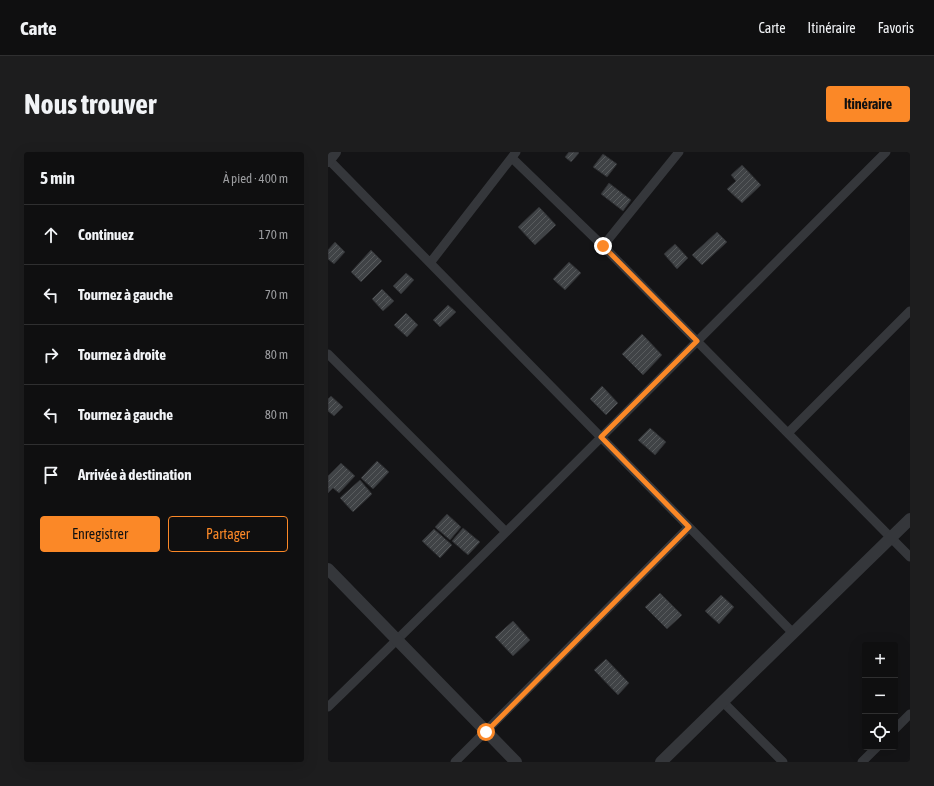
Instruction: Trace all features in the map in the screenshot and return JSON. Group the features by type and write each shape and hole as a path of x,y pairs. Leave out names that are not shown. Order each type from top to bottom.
{"street":[{"path":"603,246 679,152"},
{"path":"328,707 506,532 886,152"},
{"path":"430,263 514,155 910,557"},
{"path":"330,158 430,263 793,633"},
{"path":"788,433 910,311"},
{"path":"328,354 506,532"},
{"path":"661,762 910,519"},
{"path":"455,762 689,527"},
{"path":"328,569 516,762"},
{"path":"723,702 783,762"},
{"path":"898,726 910,714"},
{"path":"862,762 874,750"}],"building":[{"path":"569,152 579,153 571,162 565,157"},
{"path":"603,154 617,164 607,177 593,167"},
{"path":"742,165 761,185 742,203 727,189 736,181 731,175"},
{"path":"609,183 631,200 623,211 601,194"},
{"path":"539,207 556,225 535,245 518,227"},
{"path":"717,232 727,242 702,265 692,255"},
{"path":"335,242 345,252 334,264 328,259 328,250"},
{"path":"675,244 688,258 677,269 664,254"},
{"path":"371,250 382,261 361,282 351,272"},
{"path":"569,262 581,273 565,290 553,279"},
{"path":"406,273 414,280 401,294 393,286"},
{"path":"382,289 394,301 383,311 372,299"},
{"path":"448,305 456,312 440,327 433,320"},
{"path":"406,313 418,325 407,337 394,325"},
{"path":"642,334 662,355 643,375 622,354"},
{"path":"602,386 618,403 606,415 590,399"},
{"path":"331,396 343,407 334,416 328,411 328,399"},
{"path":"650,428 666,442 655,455 638,440"},
{"path":"377,461 389,472 373,489 361,478"},
{"path":"341,463 355,476 339,493 333,488 328,493 328,476"},
{"path":"360,480 372,494 353,512 340,498"},
{"path":"447,514 461,527 450,540 435,527"},
{"path":"463,528 480,542 468,555 452,541"},
{"path":"434,529 452,545 440,558 422,541"},
{"path":"660,593 682,615 667,629 645,607"},
{"path":"721,595 734,607 719,624 705,611"},
{"path":"513,621 530,640 513,656 495,637"},
{"path":"606,659 629,683 618,695 594,670"}],"route":[{"path":"486,732 689,527 601,437 697,341 603,246"}]}
